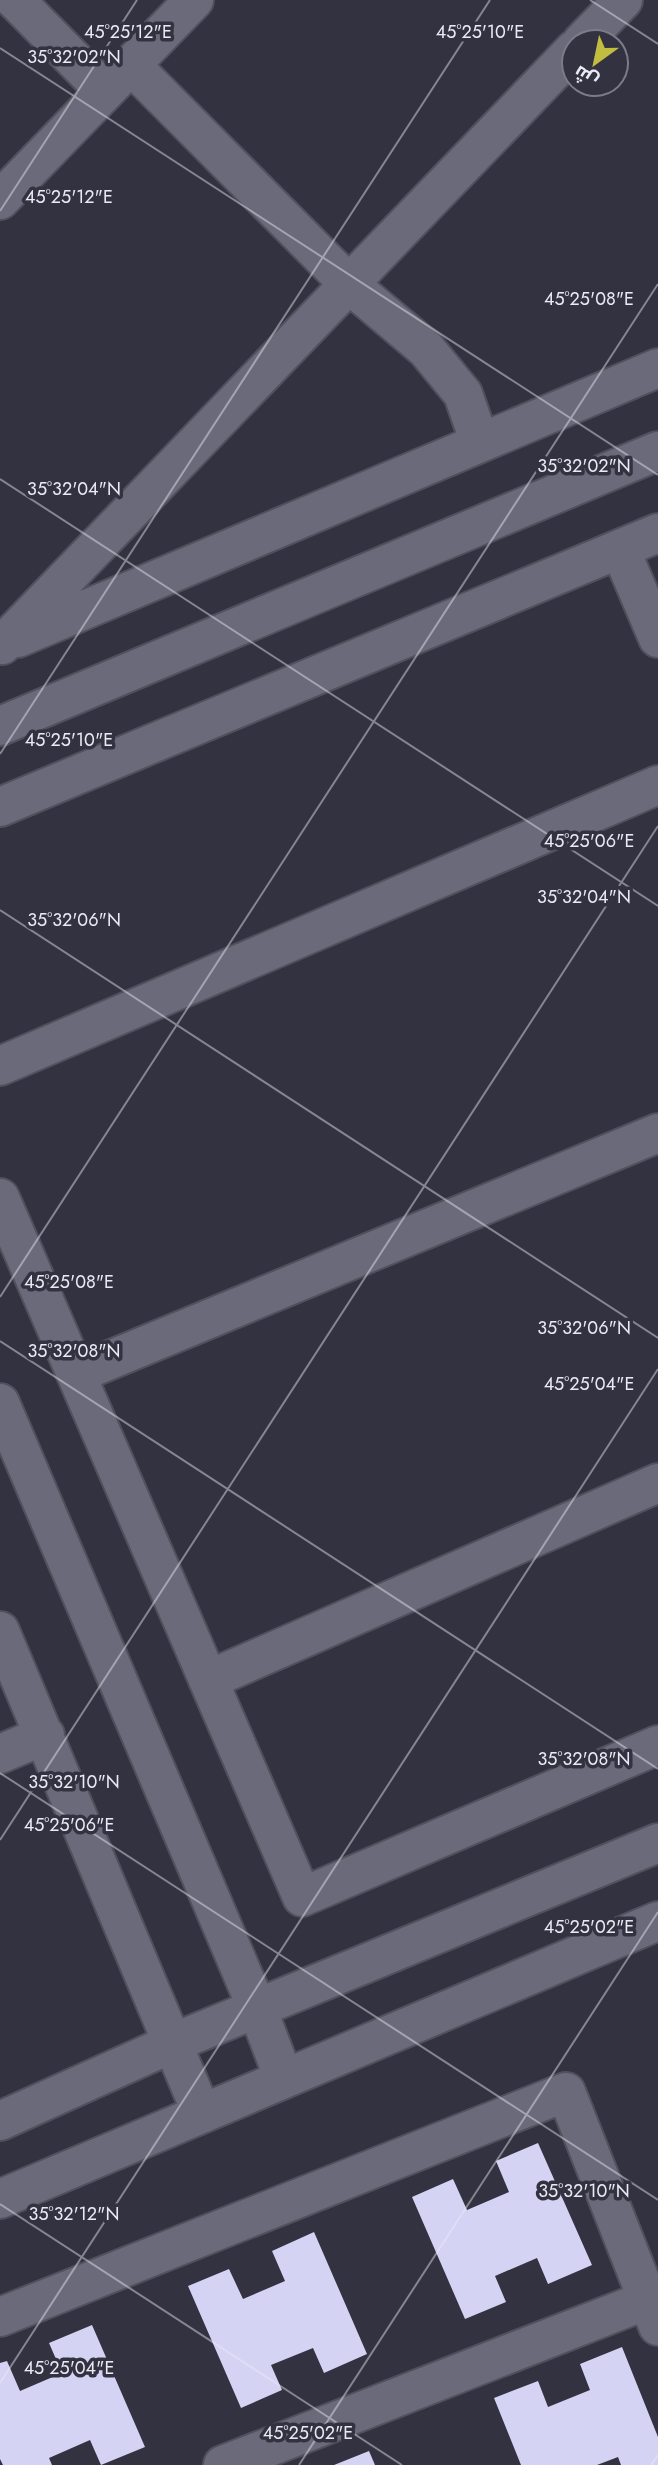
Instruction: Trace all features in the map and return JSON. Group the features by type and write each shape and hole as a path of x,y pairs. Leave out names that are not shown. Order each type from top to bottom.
{"street":[{"path":"15,0 118,78 426,349 463,394 480,443"},
{"path":"0,200 194,0"},
{"path":"595,28 622,0"},
{"path":"1,645 560,65"},
{"path":"1,645 658,368"},
{"path":"0,726 658,451"},
{"path":"0,807 658,533"},
{"path":"620,549 658,638"},
{"path":"0,1066 658,785"},
{"path":"76,1374 658,1133"},
{"path":"0,1198 302,1897 658,1745"},
{"path":"0,1403 257,2008 284,2079"},
{"path":"208,1680 658,1483"},
{"path":"0,1630 175,2042 202,2114"},
{"path":"0,1754 45,1735"},
{"path":"0,2121 175,2042 658,1843"},
{"path":"0,2199 658,1921"},
{"path":"0,2317 566,2092 653,2313 223,2465"}],"building":[{"path":"538,2143 592,2265 548,2284 537,2258 495,2276 506,2302 465,2319 412,2197 453,2179 467,2210 509,2192 496,2161"},
{"path":"314,2232 367,2354 324,2373 313,2348 271,2365 282,2390 241,2408 188,2286 229,2269 243,2299 285,2281 272,2251"},
{"path":"92,2325 145,2447 101,2465 90,2440 49,2458 52,2465 3,2465 0,2459 0,2363 7,2361 20,2391 62,2373 49,2343"},
{"path":"622,2347 658,2437 658,2465 621,2465 618,2457 597,2465 521,2465 494,2398 538,2381 548,2407 590,2390 580,2364"},
{"path":"369,2451 375,2465 334,2465"}]}
